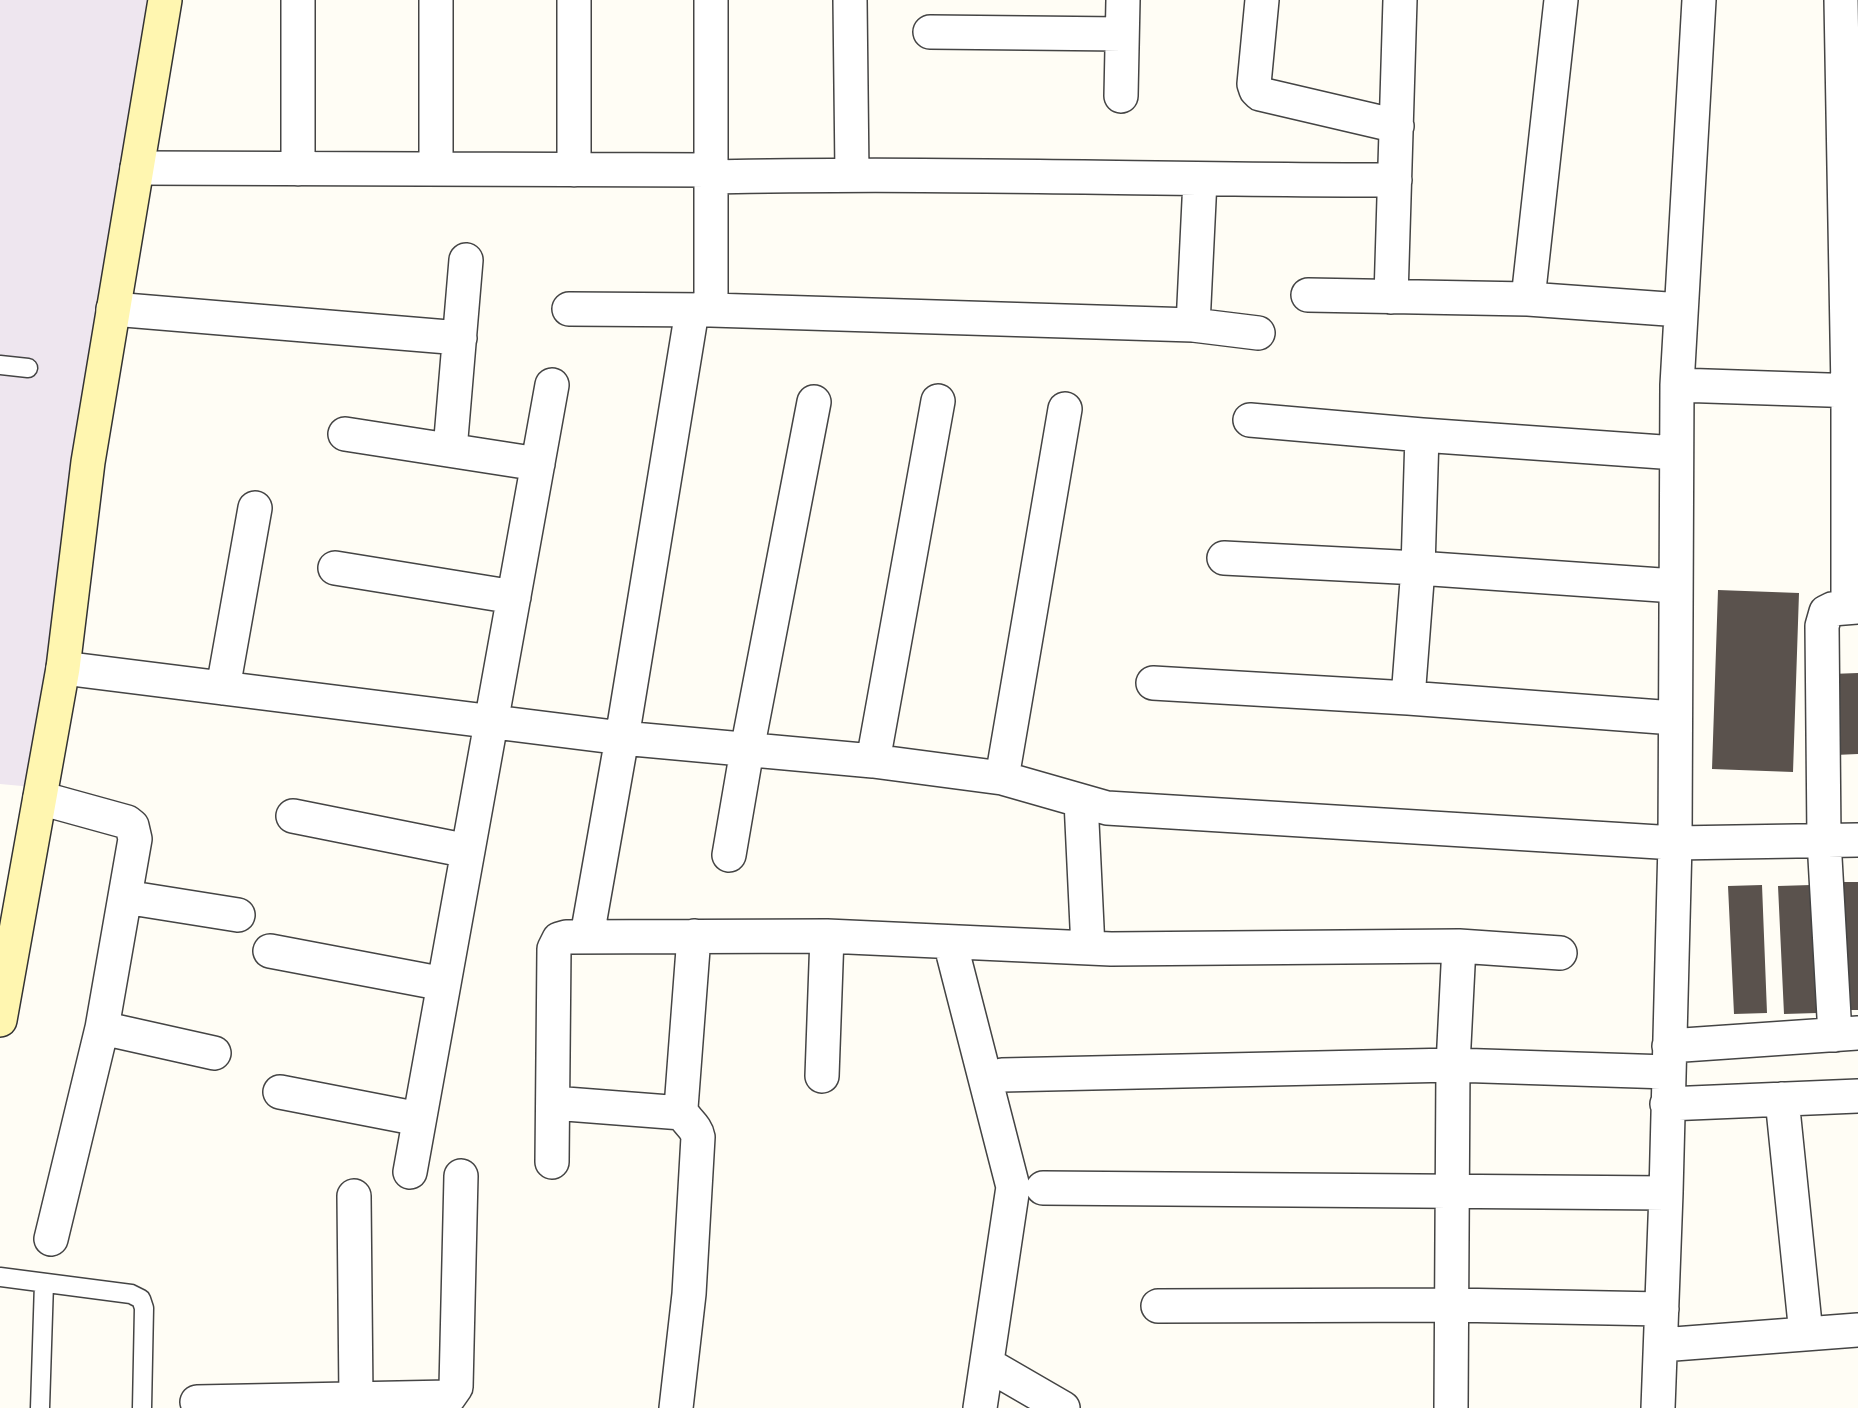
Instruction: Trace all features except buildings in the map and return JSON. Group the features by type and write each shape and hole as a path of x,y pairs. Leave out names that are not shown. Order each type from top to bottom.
{"street":[{"path":"0,1020 9,921 40,798 63,668 88,462 165,0"},
{"path":"298,0 298,169"},
{"path":"436,0 436,169"},
{"path":"574,0 574,170"},
{"path":"587,936 702,311 711,174 711,0"},
{"path":"850,0 852,174"},
{"path":"1120,96 1123,0"},
{"path":"1262,0 1254,84 1260,94 1397,126"},
{"path":"1391,297 1400,0"},
{"path":"1528,299 1561,0"},
{"path":"1658,1408 1675,843 1677,385 1699,0"},
{"path":"1002,1075 1668,1059 1846,1034 1824,840 1822,626 1826,612 1832,609 1853,607 1853,391 1841,0"},
{"path":"930,32 1122,34"},
{"path":"137,168 574,170 711,174 1200,180 1395,180"},
{"path":"1193,325 1200,180"},
{"path":"450,450 466,260"},
{"path":"1308,295 1528,299 1681,310"},
{"path":"113,309 460,338"},
{"path":"569,309 1193,325 1258,333"},
{"path":"410,1172 552,385"},
{"path":"1677,385 1853,391"},
{"path":"873,761 938,401"},
{"path":"729,855 813,402"},
{"path":"1002,778 1065,409"},
{"path":"1250,420 1676,453"},
{"path":"345,434 538,464"},
{"path":"1408,698 1418,568 1422,435"},
{"path":"223,688 255,508"},
{"path":"1224,558 1418,568 1675,586"},
{"path":"335,568 514,597"},
{"path":"63,668 622,738 873,761 1002,778 1107,808 1675,843 1858,840"},
{"path":"1153,683 1408,698 1674,718"},
{"path":"40,798 127,822 132,826 135,839 102,1028 51,1239"},
{"path":"1081,801 1088,948"},
{"path":"293,816 468,851"},
{"path":"125,897 238,915"},
{"path":"682,1113 694,936"},
{"path":"822,1076 827,936"},
{"path":"552,1162 554,949 559,939 566,937 827,936 1088,948 1459,946 1560,953"},
{"path":"951,942 1013,1187 980,1408"},
{"path":"1451,1408 1453,1065 1459,946"},
{"path":"270,951 444,984"},
{"path":"102,1028 214,1053"},
{"path":"280,1092 419,1119"},
{"path":"1667,1104 1858,1096"},
{"path":"1782,1099 1806,1334"},
{"path":"553,1103 682,1113 695,1128 698,1137 689,1287 676,1408"},
{"path":"197,1401 288,1404 449,1397 456,1387 460,1176"},
{"path":"1043,1188 1666,1193"},
{"path":"354,1196 368,1402"},
{"path":"1158,1306 1451,1305 1662,1309"},
{"path":"1661,1345 1858,1330"},
{"path":"987,1364 1063,1408"}],"lane":[{"path":"0,365 28,368"},
{"path":"0,1277 131,1294 141,1299 144,1308 142,1408"},
{"path":"40,1408 44,1282"}],"shaded area":[{"path":"0,0 147,0 82,418 33,787 0,784"}]}
